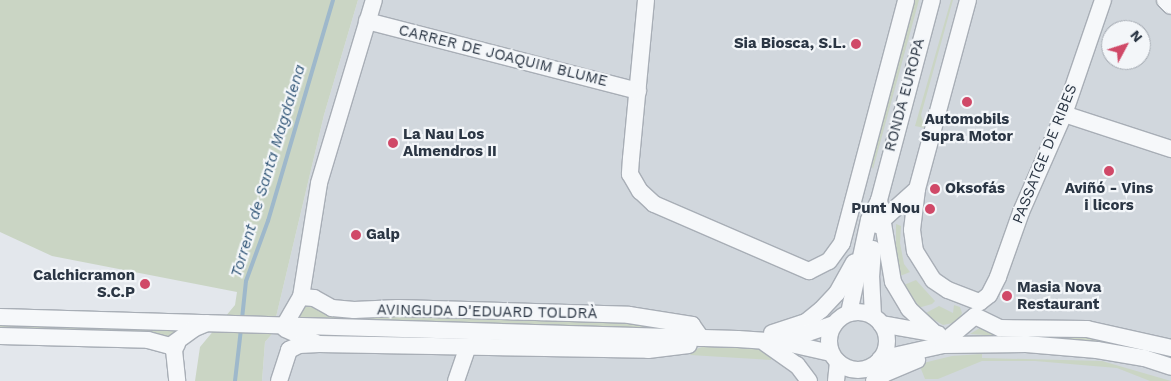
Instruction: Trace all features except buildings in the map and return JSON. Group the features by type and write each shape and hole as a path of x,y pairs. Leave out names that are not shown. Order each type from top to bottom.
{"street":[{"path":"278,325 301,297 319,183 374,0"},
{"name":"RONDA EUROPA","path":"646,0 630,174 640,191 654,204 801,270 816,269 829,261 845,234 863,158 906,0"},
{"name":"RONDA EUROPA","path":"849,313 868,220 880,195 932,0"},
{"path":"968,0 917,189 912,230 919,260 939,285 977,309 1000,328 1087,329 1171,348"},
{"name":"PASSATGE DE RIBES","path":"977,309 994,287 1021,212 1064,114 1103,0"},
{"path":"1165,0 1171,6"},
{"name":"CARRER DE JOAQUIM BLUME","path":"367,21 638,91"},
{"path":"1064,114 1171,149"},
{"name":"RONDA EUROPA","path":"863,158 880,195 882,219 877,226 871,265 877,320"},
{"path":"917,189 882,219 893,282 909,309 948,339"},
{"path":"809,381 797,365 768,338 806,322 821,310 837,293 861,252"},
{"name":"AVINGUDA D'EDUARD TOLDRÀ","path":"301,297 314,298 332,308 354,310 398,308 630,315 692,325 705,338"},
{"path":"880,359 943,345 977,309"},
{"path":"836,381 835,357 829,340 834,324 849,313 863,312 877,320 948,339 984,344 1097,350 1144,358 1171,367"},
{"name":"AVINGUDA D'EDUARD TOLDRÀ","path":"0,317 738,339 768,338 808,333 834,324"},
{"path":"866,377 880,359 887,344 877,320"},
{"name":"AVINGUDA D'EDUARD TOLDRÀ","path":"177,344 192,329 209,323"},
{"name":"AVINGUDA D'EDUARD TOLDRÀ","path":"278,325 319,344 648,350 683,348 705,338"},
{"path":"0,336 148,340 170,346 177,344"},
{"name":"AVINGUDA D'EDUARD TOLDRÀ","path":"768,338 835,357"},
{"path":"835,357 850,369 866,377 899,366 948,339"},
{"path":"177,344 174,350 177,381"},
{"path":"279,381 289,350 299,345 319,344"},
{"path":"456,381 468,347"}],"shaded area":[{"path":"358,0 1171,0 1171,381 262,381 265,342 272,334 324,115"}],"green space":[{"path":"0,0 358,0 324,115 272,334 265,342 262,381 195,381 200,347 235,305 237,292 52,256 0,232"},
{"path":"912,0 919,0 873,169 870,162"},
{"path":"951,0 953,0 921,115 925,128 915,126"},
{"path":"896,224 901,226 900,243 904,264 910,272 900,276 896,264"},
{"path":"916,280 935,301 932,304 918,308 909,296 904,285"},
{"path":"307,304 591,318 687,329 300,319 300,308"},
{"path":"954,305 960,307 962,313 959,320 953,323 943,325 924,314 939,306 953,313"},
{"path":"0,324 188,329 169,341 0,332"},
{"path":"983,326 1089,336 1171,352 1171,359 1115,344 970,334"},
{"path":"745,344 771,354 771,360 690,355 693,350 708,345"},
{"path":"982,354 982,358 1102,361 1171,381 1150,381 1117,368 1035,361 982,361 938,379 925,379 919,364 952,356"}],"waterway":[{"name":"Torrent de Santa Magdalena","path":"242,319 246,281 268,221 333,0"},
{"name":"Torrent de Santa Magdalena","path":"235,381 241,329"}],"place":[{"name":"Sia Biosca, S.L.","path":"856,44"},
{"name":"Automobils Supra Motor","path":"967,102"},
{"name":"La Nau Los Almendros II","path":"393,143"},
{"name":"Aviñó - Vins i licors","path":"1109,171"},
{"name":"Oksofás","path":"935,189"},
{"name":"Punt Nou","path":"930,209"},
{"name":"Galp","path":"356,235"},
{"name":"Calchicramon S.C.P","path":"145,284"},
{"name":"Masia Nova Restaurant","path":"1007,296"}]}
